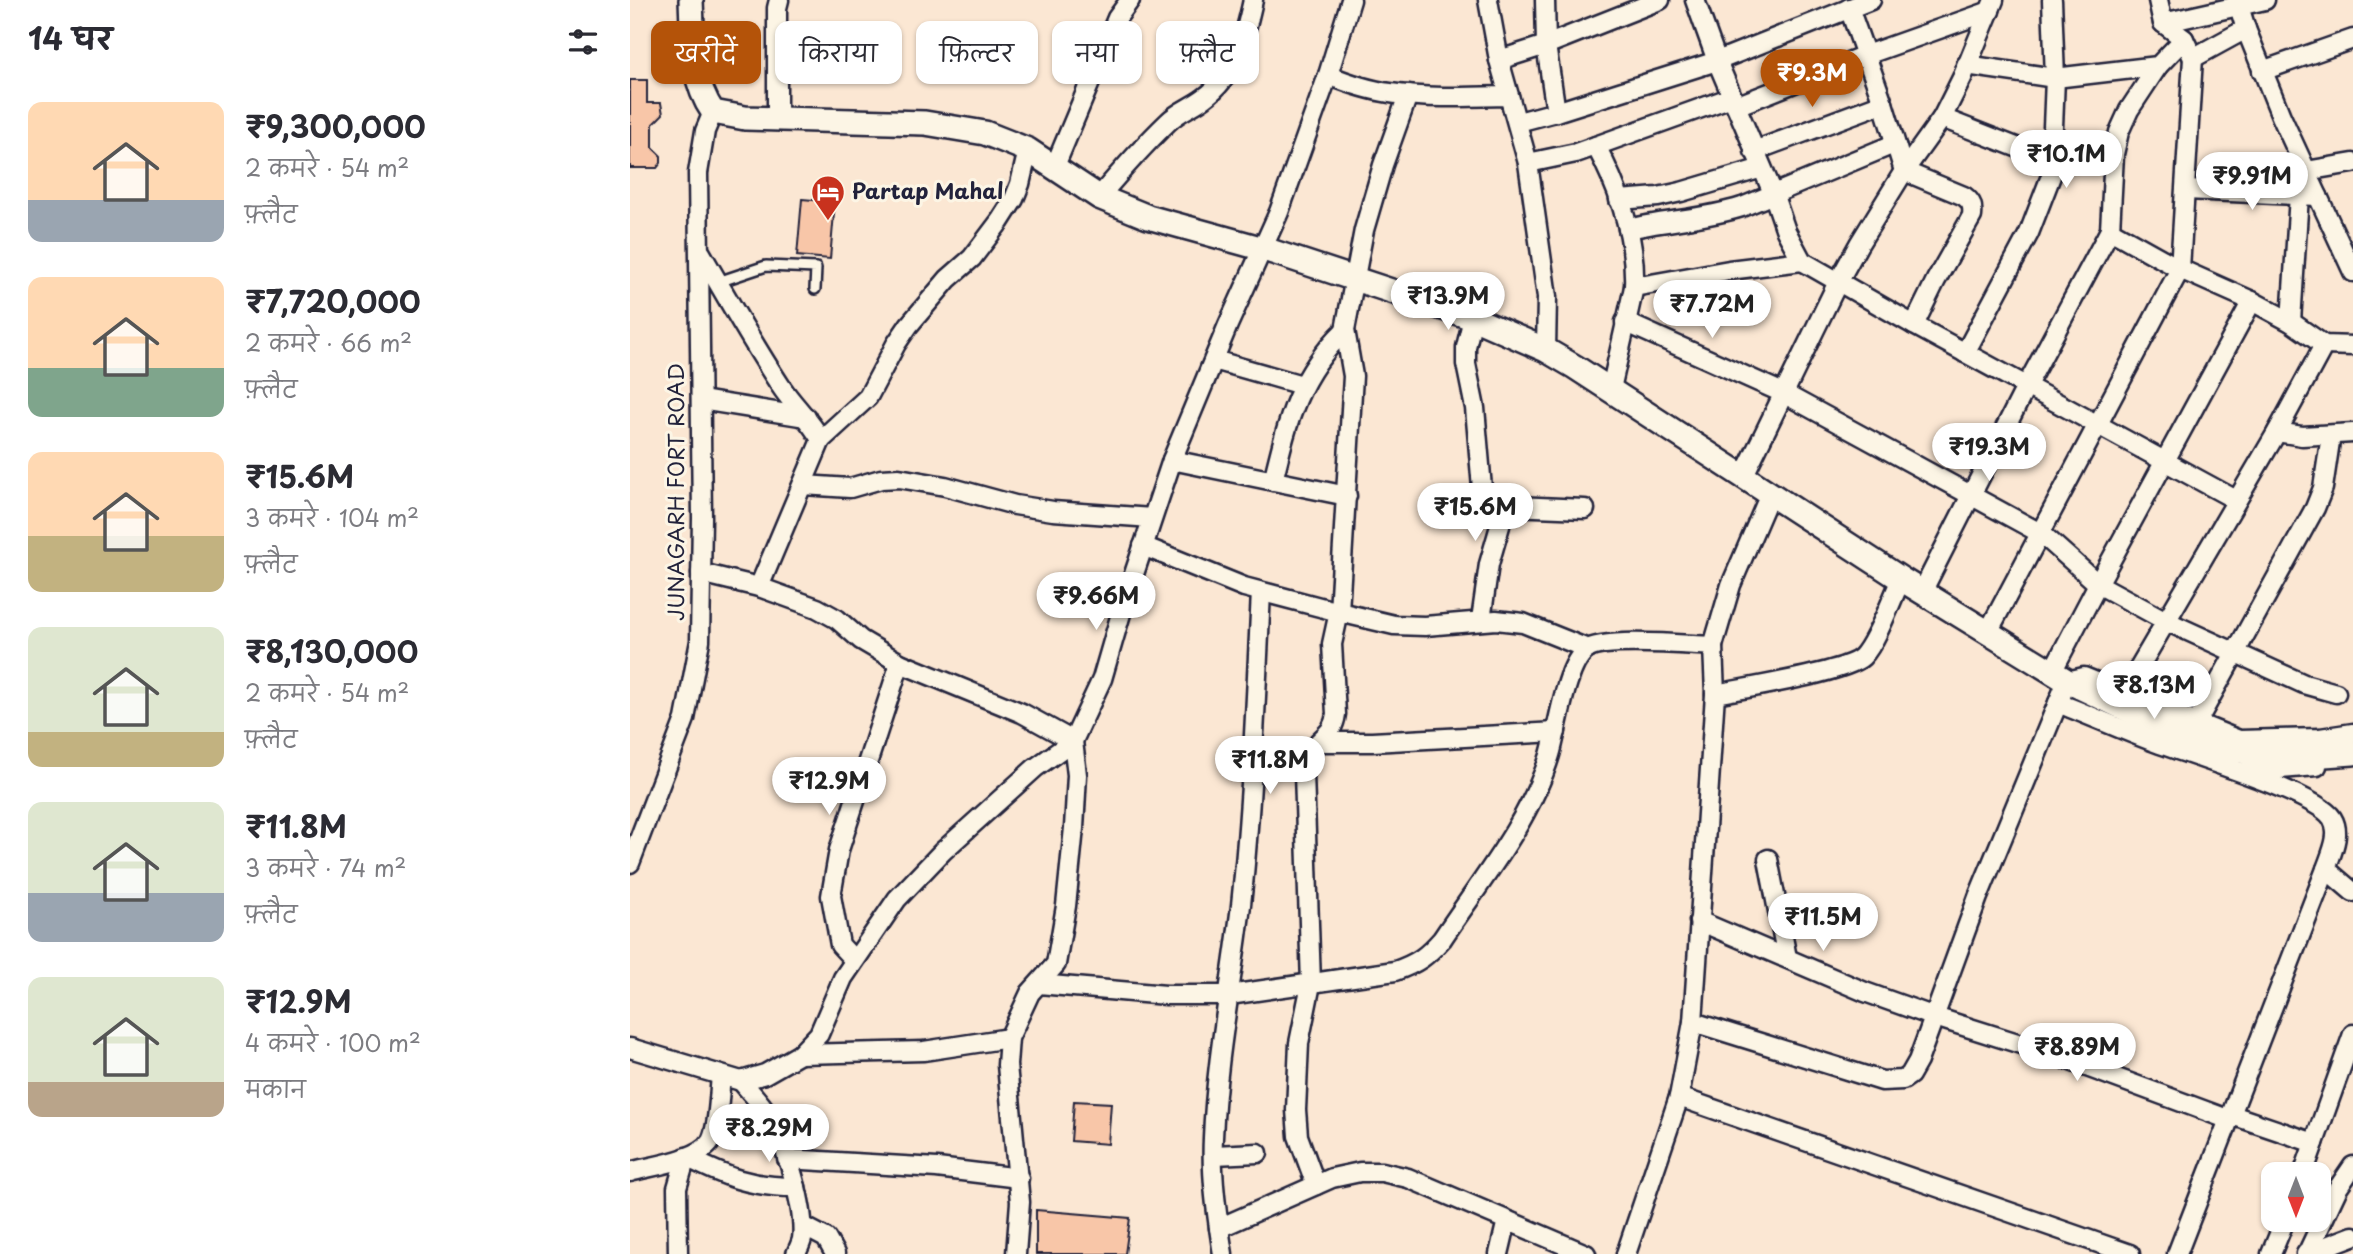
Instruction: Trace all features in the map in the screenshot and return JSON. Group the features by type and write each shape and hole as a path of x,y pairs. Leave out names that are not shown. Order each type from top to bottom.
{"street":[{"path":"691,0 695,73 704,98 713,112 746,118 925,123 985,132 1028,150 1099,197 1148,217 1264,249 1473,318 1546,349 1987,634 2091,692 2179,734 2219,749 2296,757 2353,753"},
{"path":"776,118 779,0"},
{"path":"1055,166 1117,18 1130,0"},
{"path":"1099,197 1125,165 1168,122 1220,85 1231,70 1243,41 1253,0"},
{"path":"630,1048 741,1081 765,1074 800,1054 819,1034 843,978 897,900 943,850 1035,768 1073,741 1102,679 1172,460 1264,249 1328,75 1351,0"},
{"path":"1488,0 1499,60 1528,163 1547,296 1546,349"},
{"path":"1545,0 1546,45 1556,112"},
{"path":"1499,60 1546,45 1660,0"},
{"path":"1695,0 1793,249 1802,261 2236,500"},
{"path":"1518,122 1717,61 1871,0"},
{"path":"1965,353 2029,233 2051,176 2055,78 2052,0"},
{"path":"1987,634 2180,269 2193,58 2184,39 2163,23 2158,0"},
{"path":"2163,23 2238,3 2265,0"},
{"path":"2238,3 2263,71 2353,272"},
{"path":"1528,163 1556,158 1734,102 1992,6"},
{"path":"1743,477 1838,282 1904,171 1942,118 1992,6"},
{"path":"1849,8 1904,171 1964,196 1973,207 1972,216 1946,260 1914,325"},
{"path":"2193,58 2246,29"},
{"path":"1923,592 2027,385 2110,230 2114,154 2119,132 2129,110 2158,66 2184,39"},
{"path":"2263,71 2353,39"},
{"path":"1966,65 2055,78 2158,66"},
{"path":"1328,75 1360,87 1408,95 1509,96"},
{"path":"1316,1185 1298,1136 1296,1110 1299,1044 1311,984 1304,773 1312,750 1331,733 1335,725 1332,644 1339,612 1353,376 1345,330 1354,277 1376,191 1408,95"},
{"path":"1619,200 1681,192 1883,103"},
{"name":"JUNAGARH FORT ROAD","path":"630,863 685,719 700,641 699,155 713,112"},
{"path":"1942,118 2052,161"},
{"path":"1628,229 1672,219 1720,214 1757,202 1894,144"},
{"path":"1596,146 1619,200 1635,261 1634,287 1611,389"},
{"path":"759,587 821,440 868,397 909,325 948,279 972,258 1000,220 1020,184 1028,150"},
{"path":"2306,171 2353,163"},
{"path":"2186,190 2318,196"},
{"path":"2291,322 2299,195"},
{"path":"2110,230 2180,269 2252,301 2291,322 2324,345 2353,346"},
{"path":"699,250 785,392 821,440"},
{"path":"1634,287 1741,268 1802,261"},
{"path":"1693,1022 1882,1082 1903,1080 1910,1075 1935,1017 1978,897 2058,703 2060,676 2098,584 2252,301"},
{"path":"1473,318 1466,346 1466,364 1475,408 1482,488 1489,505 1497,514 1500,526 1489,564 1480,620"},
{"path":"1625,322 1783,393 2042,534 2098,584 2166,621 2304,684 2336,693"},
{"path":"1273,481 1285,432 1302,385 1318,359 1345,330"},
{"path":"2124,693 2277,432 2324,345"},
{"path":"1214,360 1302,385"},
{"path":"701,400 806,417"},
{"path":"2277,432 2302,436 2353,433"},
{"path":"2197,722 2315,508 2323,488 2331,435"},
{"path":"1172,460 1347,496"},
{"path":"803,485 850,488 881,479 900,478 945,486 1015,505 1054,511 1152,518"},
{"path":"1626,1254 1679,1097 1693,1022 1715,694 1713,646 1731,585 1770,494"},
{"path":"1489,505 1585,509"},
{"path":"1143,545 1261,592 1394,625 1425,626 1480,620 1522,623 1588,649"},
{"path":"701,573 759,587 817,608 837,619 861,640 900,663 1022,713 1073,741"},
{"path":"1715,694 1823,672 1860,659 1871,646 1901,579"},
{"path":"1224,1253 1215,1199 1213,1139 1218,1075 1250,818 1261,592"},
{"path":"1039,984 1166,995 1228,995 1395,971 1416,964 1432,951 1514,832 1536,793 1550,756 1571,676 1578,660 1588,649 1607,643 1713,646"},
{"path":"854,960 839,945 831,896 839,850 900,663"},
{"path":"2060,676 2084,677 2239,740 2320,738 2353,733"},
{"path":"2058,703 2151,741 2294,793 2319,805 2332,818 2336,831 2326,869 2177,1254"},
{"path":"1319,742 1372,742 1556,732"},
{"path":"1016,1254 1019,1224 1018,1178 1007,1065 1009,1038 1023,1005 1056,964 1073,840 1077,775 1073,741"},
{"path":"2237,772 2353,764"},
{"path":"1768,859 1787,958"},
{"path":"2326,869 2353,892"},
{"path":"1699,921 1866,992 1935,1017 2049,1052 2231,1118 2314,1143"},
{"path":"2307,1162 2353,1034"},
{"path":"800,1054 924,1051 1009,1038"},
{"path":"630,1171 686,1157 701,1151 710,1143 714,1133 722,1076"},
{"path":"741,1081 774,1123 788,1159 803,1226 802,1242 796,1254"},
{"path":"1679,1097 2130,1254"},
{"path":"1214,1155 1258,1153"},
{"path":"686,1157 739,1181 772,1187 796,1187"},
{"path":"678,1254 677,1188 686,1157"},
{"path":"788,1159 937,1168 1018,1178"},
{"path":"2307,1254 2338,1188 2353,1166"},
{"path":"1219,1228 1332,1178 1360,1172 1382,1172 1408,1178 1586,1254"},
{"path":"1499,1254 1507,1220"},
{"path":"803,1226 827,1238 835,1254"},
{"path":"2271,1254 2280,1232"},
{"path":"2307,1254 2353,1236"}],"lane":[{"path":"718,282 766,266 816,268 815,289"}],"building":[{"path":"630,80 647,80 647,103 661,103 663,114 653,124 653,148 661,156 661,163 657,168 630,168"},
{"path":"802,199 835,202 830,259 797,256"},
{"path":"1074,1101 1111,1103 1108,1144 1071,1141"},
{"path":"1036,1210 1130,1218 1125,1254 1036,1254"}],"place":[{"name":"Partap Mahal","path":"828,222"}]}
